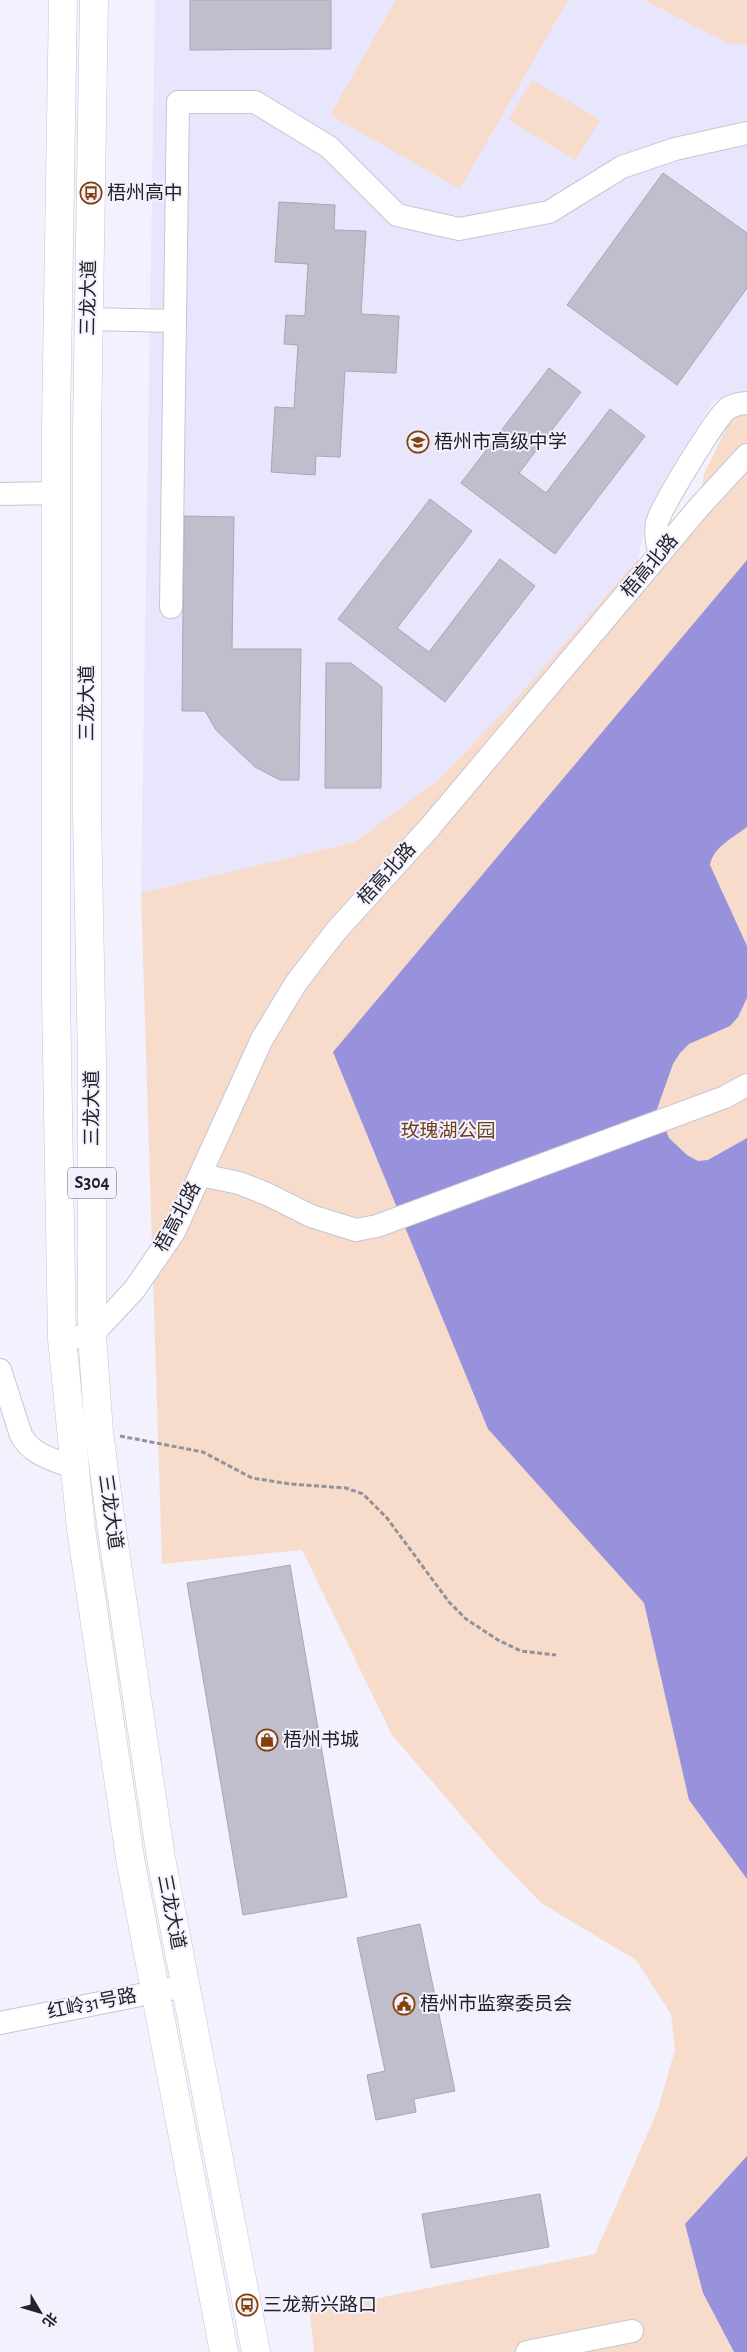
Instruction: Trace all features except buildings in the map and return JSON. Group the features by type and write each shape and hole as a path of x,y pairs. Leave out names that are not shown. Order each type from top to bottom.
{"main road":[{"name":"三龙大道","path":"63,0 56,493 56,998 62,1339 81,1529 131,1864 224,2352"},
{"name":"三龙大道","path":"94,0 89,319 87,814 92,1060 92,1335 99,1432 161,1858 256,2352"}],"street":[{"path":"171,607 178,102 255,102 329,147 397,215 459,229 549,212 622,167 675,149 747,133"},
{"path":"89,319 175,321"},
{"path":"660,554 656,538 657,522 667,502 708,434 729,408 747,403"},
{"name":"梧高北路","path":"92,1335 134,1290 174,1232 262,1039 296,983 336,931 430,828 660,554 747,456"},
{"path":"0,494 56,493"},
{"path":"201,1176 239,1183 267,1194 311,1216 356,1230 377,1226 712,1102 747,1086"},
{"path":"62,1339 92,1335"},
{"path":"0,1370 20,1435 26,1444 38,1453 75,1468"},
{"name":"红岭31号路","path":"0,2023 185,1986"},
{"path":"527,2352 632,2331"}],"path":[{"path":"99,1432 203,1452 252,1478 280,1483 346,1488 363,1494 387,1518 449,1602 466,1619 498,1640 521,1651 556,1655"}],"shaded area":[{"name":"梧州市高级中学","path":"155,0 747,0 747,391 714,401 662,484 646,521 638,559 514,701 439,779 355,842 141,893"},
{"path":"747,560 747,827 719,848 710,865 747,946 747,998 738,1017 730,1026 689,1044 680,1053 673,1064 657,1109 669,1138 687,1155 698,1161 708,1160 747,1138 747,1879 689,1800 644,1603 488,1429 333,1052"},
{"path":"747,2156 747,2352 734,2352 703,2293 685,2224"}],"green space":[{"path":"396,0 568,0 460,189 330,115"},
{"path":"644,0 747,0 747,45 729,44"},
{"path":"532,80 600,120 576,160 508,120"},
{"name":"玫瑰湖公园","path":"747,405 747,2352 314,2352 310,2312 595,2254 657,2112 675,2050 671,2014 636,1960 541,1903 497,1857 392,1735 302,1550 162,1564 141,893 355,842 439,779 514,701 638,559 654,571 698,519 704,474 730,421"}],"place":[{"name":"梧州高中","path":"91,193"},
{"name":"梧州市高级中学","path":"418,442"},
{"name":"梧州书城","path":"267,1740"},
{"name":"梧州市监察委员会","path":"404,2004"},
{"name":"三龙新兴路口","path":"247,2305"}]}
